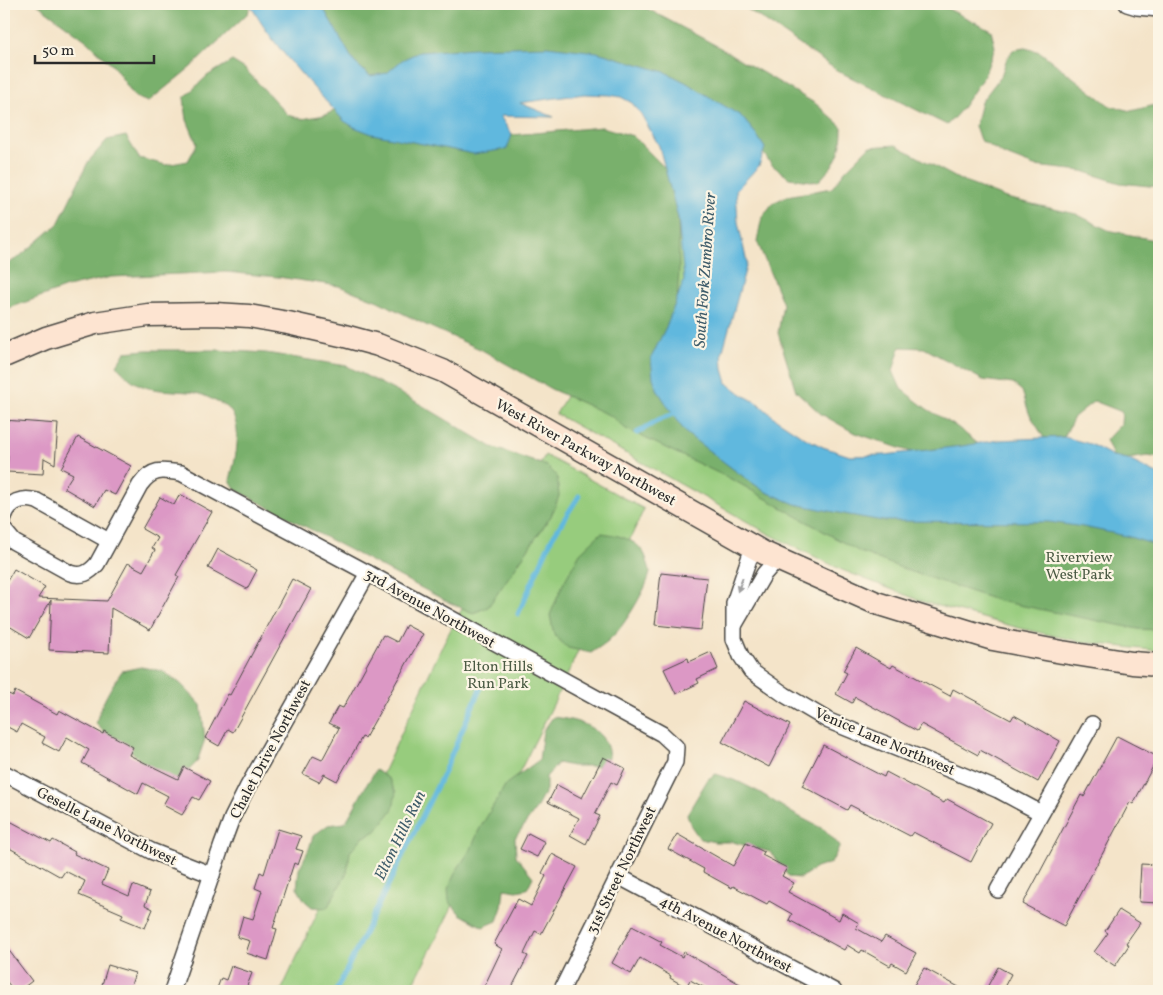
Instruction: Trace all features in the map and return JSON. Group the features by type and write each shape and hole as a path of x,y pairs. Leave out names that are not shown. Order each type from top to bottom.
{"main road":[{"name":"West River Parkway Northwest","path":"4,356 46,338 95,323 148,315 200,314 249,316 341,335 378,345 443,371 753,547 876,603 993,639 1132,663 1159,665"}],"street":[{"path":"1127,4 1159,9"},
{"name":"3rd Avenue Northwest","path":"109,541 146,477 159,471 180,473 368,573 662,734 676,747"},
{"path":"4,517 7,508 13,502 30,499 37,501 109,541 97,564 91,571 87,574 75,575 14,542 4,530"},
{"name":"Venice Lane Northwest","path":"753,547 734,603 734,639 741,656 751,671 785,695 829,720 998,790 1041,813"},
{"path":"734,625 764,574 778,559"},
{"name":"Chalet Drive Northwest","path":"172,991 232,818 368,573"},
{"path":"998,890 1092,724"},
{"name":"31st Street Northwest","path":"561,991 675,762 676,747"},
{"name":"Geselle Lane Northwest","path":"4,773 151,851 212,875"},
{"name":"4th Avenue Northwest","path":"618,876 834,991"}],"green space":[{"path":"37,4 251,4 248,13 191,67 148,102 135,97 114,67 87,41"},
{"path":"311,4 635,4 717,46 816,104 842,127 841,144 834,163 818,182 789,178 772,165 756,143 686,90 389,82 370,76 354,62"},
{"path":"740,4 938,4 991,30 995,47 984,76 960,111 947,125 838,71"},
{"path":"1025,48 1040,52 1110,106 1131,111 1159,104 1159,187 1120,183 1082,171 1034,166 1003,154 980,140 975,126 981,102 1001,76 1007,58 1013,50"},
{"path":"232,61 245,69 288,115 302,119 325,115 342,107 499,144 512,135 602,127 633,136 673,176 678,218 679,270 676,320 704,418 1015,513 1159,540 1159,630 1138,629 999,601 909,571 860,552 735,481 626,429 611,416 551,389 482,350 378,301 339,286 225,272 111,277 67,287 4,310 4,266 19,257 58,224 88,162 107,140 126,136 139,158 166,165 188,161 197,144 187,120 184,98 207,76"},
{"path":"896,145 962,181 1006,198 1076,214 1108,230 1154,240 1159,239 1159,458 1148,456 1127,459 1113,456 1106,440 1121,424 1122,412 1094,401 1074,417 1064,437 1044,438 1029,413 1022,391 1013,384 983,380 924,348 900,347 893,371 901,389 927,409 957,427 981,446 952,463 905,450 853,432 821,414 796,391 778,333 783,304 757,241 762,217 773,203 787,196 832,188 845,171 869,147"},
{"name":"Riverview West Park","path":"705,151 698,350 748,440 1159,516 1159,651 1082,642 1019,628 924,602 842,570 769,534 556,414"},
{"path":"146,350 217,350 266,353 347,366 413,400 492,447 547,466 557,476 559,496 551,516 488,607 473,613 448,602 236,490 230,480 237,442 236,423 233,414 226,406 199,394 157,390 132,381 117,365 125,352"},
{"name":"Elton Hills Run Park","path":"545,455 644,509 554,703 410,991 281,991 444,642"},
{"path":"601,533 622,537 635,543 644,554 650,572 635,606 618,631 591,653 568,648 554,635 550,615 563,584 580,553"},
{"path":"141,667 163,671 181,684 201,705 205,739 197,762 182,777 165,782 149,776 141,761 123,743 106,735 96,723 107,696 122,671"},
{"path":"553,717 581,723 597,732 607,747 609,757 601,766 572,766 558,763 546,777 546,790 536,809 515,838 516,856 533,877 527,889 517,891 504,889 502,907 497,921 483,927 460,914 449,901 448,889 456,871 471,849 479,830 506,784 539,760 543,731"},
{"path":"376,770 389,779 396,792 393,809 376,831 362,838 350,852 347,873 327,908 312,907 305,901 297,888 299,869 313,836 328,825 345,823"},
{"path":"716,774 739,782 759,792 794,814 825,830 840,846 831,863 816,868 800,878 789,877 770,852 733,842 715,842 700,839 691,826 687,814 708,779"}],"water":[{"name":"South Fork Zumbro River","path":"250,4 321,4 354,62 370,76 387,73 402,60 419,52 547,46 597,52 665,72 685,82 741,116 765,148 759,166 736,190 738,222 747,263 722,354 723,369 727,383 805,438 823,447 850,456 885,455 999,440 1064,437 1090,444 1113,456 1127,459 1159,475 1159,546 1126,536 1049,522 883,521 795,504 764,491 687,434 658,391 653,378 651,358 666,327 684,280 678,218 659,146 641,114 632,103 621,97 584,94 520,103 554,117 500,116 512,135 507,149 474,154 372,134 344,121 281,50"}],"building":[{"path":"4,420 58,424 55,464 44,458 43,474 7,472 8,455 4,455"},
{"path":"78,437 131,466 115,495 104,490 95,506 64,488 73,474 61,468"},
{"path":"180,494 212,512 176,575 179,577 150,630 111,608 109,653 49,650 51,600 29,638 4,623 4,586 14,569 45,587 38,598 107,601 128,563 143,571 155,550 152,548 158,538 142,529 160,497 174,505"},
{"path":"218,549 257,570 247,589 208,568"},
{"path":"661,573 707,578 701,630 655,625"},
{"path":"292,579 311,589 233,732 228,729 219,746 205,738"},
{"path":"406,625 423,634 365,738 362,737 337,781 324,774 319,782 303,774 313,756 322,760 339,728 329,723 338,706 343,708 383,635 397,642"},
{"path":"856,648 891,668 893,665 950,696 953,689 1011,720 1014,715 1060,741 1038,782 980,750 978,755 921,724 917,731 855,697 852,703 836,694 847,673 843,671"},
{"path":"711,652 718,669 697,679 699,683 676,694 664,669 688,658 689,662"},
{"path":"15,691 57,714 59,710 103,734 104,731 133,747 129,755 178,779 184,767 210,781 199,800 193,797 182,815 163,805 168,796 143,783 138,794 82,763 89,750 67,737 59,752 42,743 45,737 21,724 17,732 4,725 4,692 13,696"},
{"path":"744,701 790,725 769,767 722,742"},
{"path":"1117,736 1158,757 1133,804 1130,802 1064,926 1023,904 1081,795 1084,797"},
{"path":"823,745 884,777 886,772 944,803 947,799 991,823 971,862 913,832 910,836 850,805 847,810 802,786"},
{"path":"603,757 625,768 617,785 611,782 595,814 600,816 586,844 570,835 579,818 548,802 557,785 582,798"},
{"path":"10,821 51,843 53,840 75,852 74,854 108,870 102,884 129,896 133,885 150,892 145,905 153,909 145,928 121,918 123,914 79,895 85,881 65,871 61,877 4,845 4,832"},
{"path":"278,829 301,836 296,849 303,851 298,865 294,863 273,928 277,929 268,960 246,953 250,941 237,937 243,916 253,919 262,891 255,888 260,872 264,874"},
{"path":"528,833 545,842 537,857 520,849"},
{"path":"677,834 733,866 746,843 764,852 762,855 787,868 782,876 794,883 788,892 839,920 842,913 859,923 856,928 881,942 885,936 916,953 906,971 892,963 890,966 862,950 860,953 847,945 844,950 789,920 792,914 769,901 767,904 733,886 732,888 703,872 704,869 668,849"},
{"path":"552,854 577,867 541,934 535,931 524,954 528,956 510,991 482,991 502,949 494,944 518,899 531,906 546,876 542,873"},
{"path":"1141,864 1159,865 1159,903 1139,902"},
{"path":"1119,910 1140,923 1126,943 1129,945 1115,966 1094,952 1108,933 1105,931"},
{"path":"632,926 662,942 660,945 682,957 684,952 752,991 711,991 690,980 686,987 640,958 631,974 612,963"},
{"path":"4,944 32,981 19,991 14,991 4,978"},
{"path":"108,965 135,973 129,991 100,991"},
{"path":"231,966 252,973 247,986 254,989 254,991 216,991 221,978 226,980"},
{"path":"998,967 1011,974 1002,991 985,991"},
{"path":"924,968 966,991 926,991 914,985"}],"waterway":[{"name":"Elton Hills Run","path":"637,433 660,419 679,412"},
{"name":"Elton Hills Run","path":"518,614 552,538 579,496"},
{"name":"Elton Hills Run","path":"336,991 443,774 481,687"}]}
